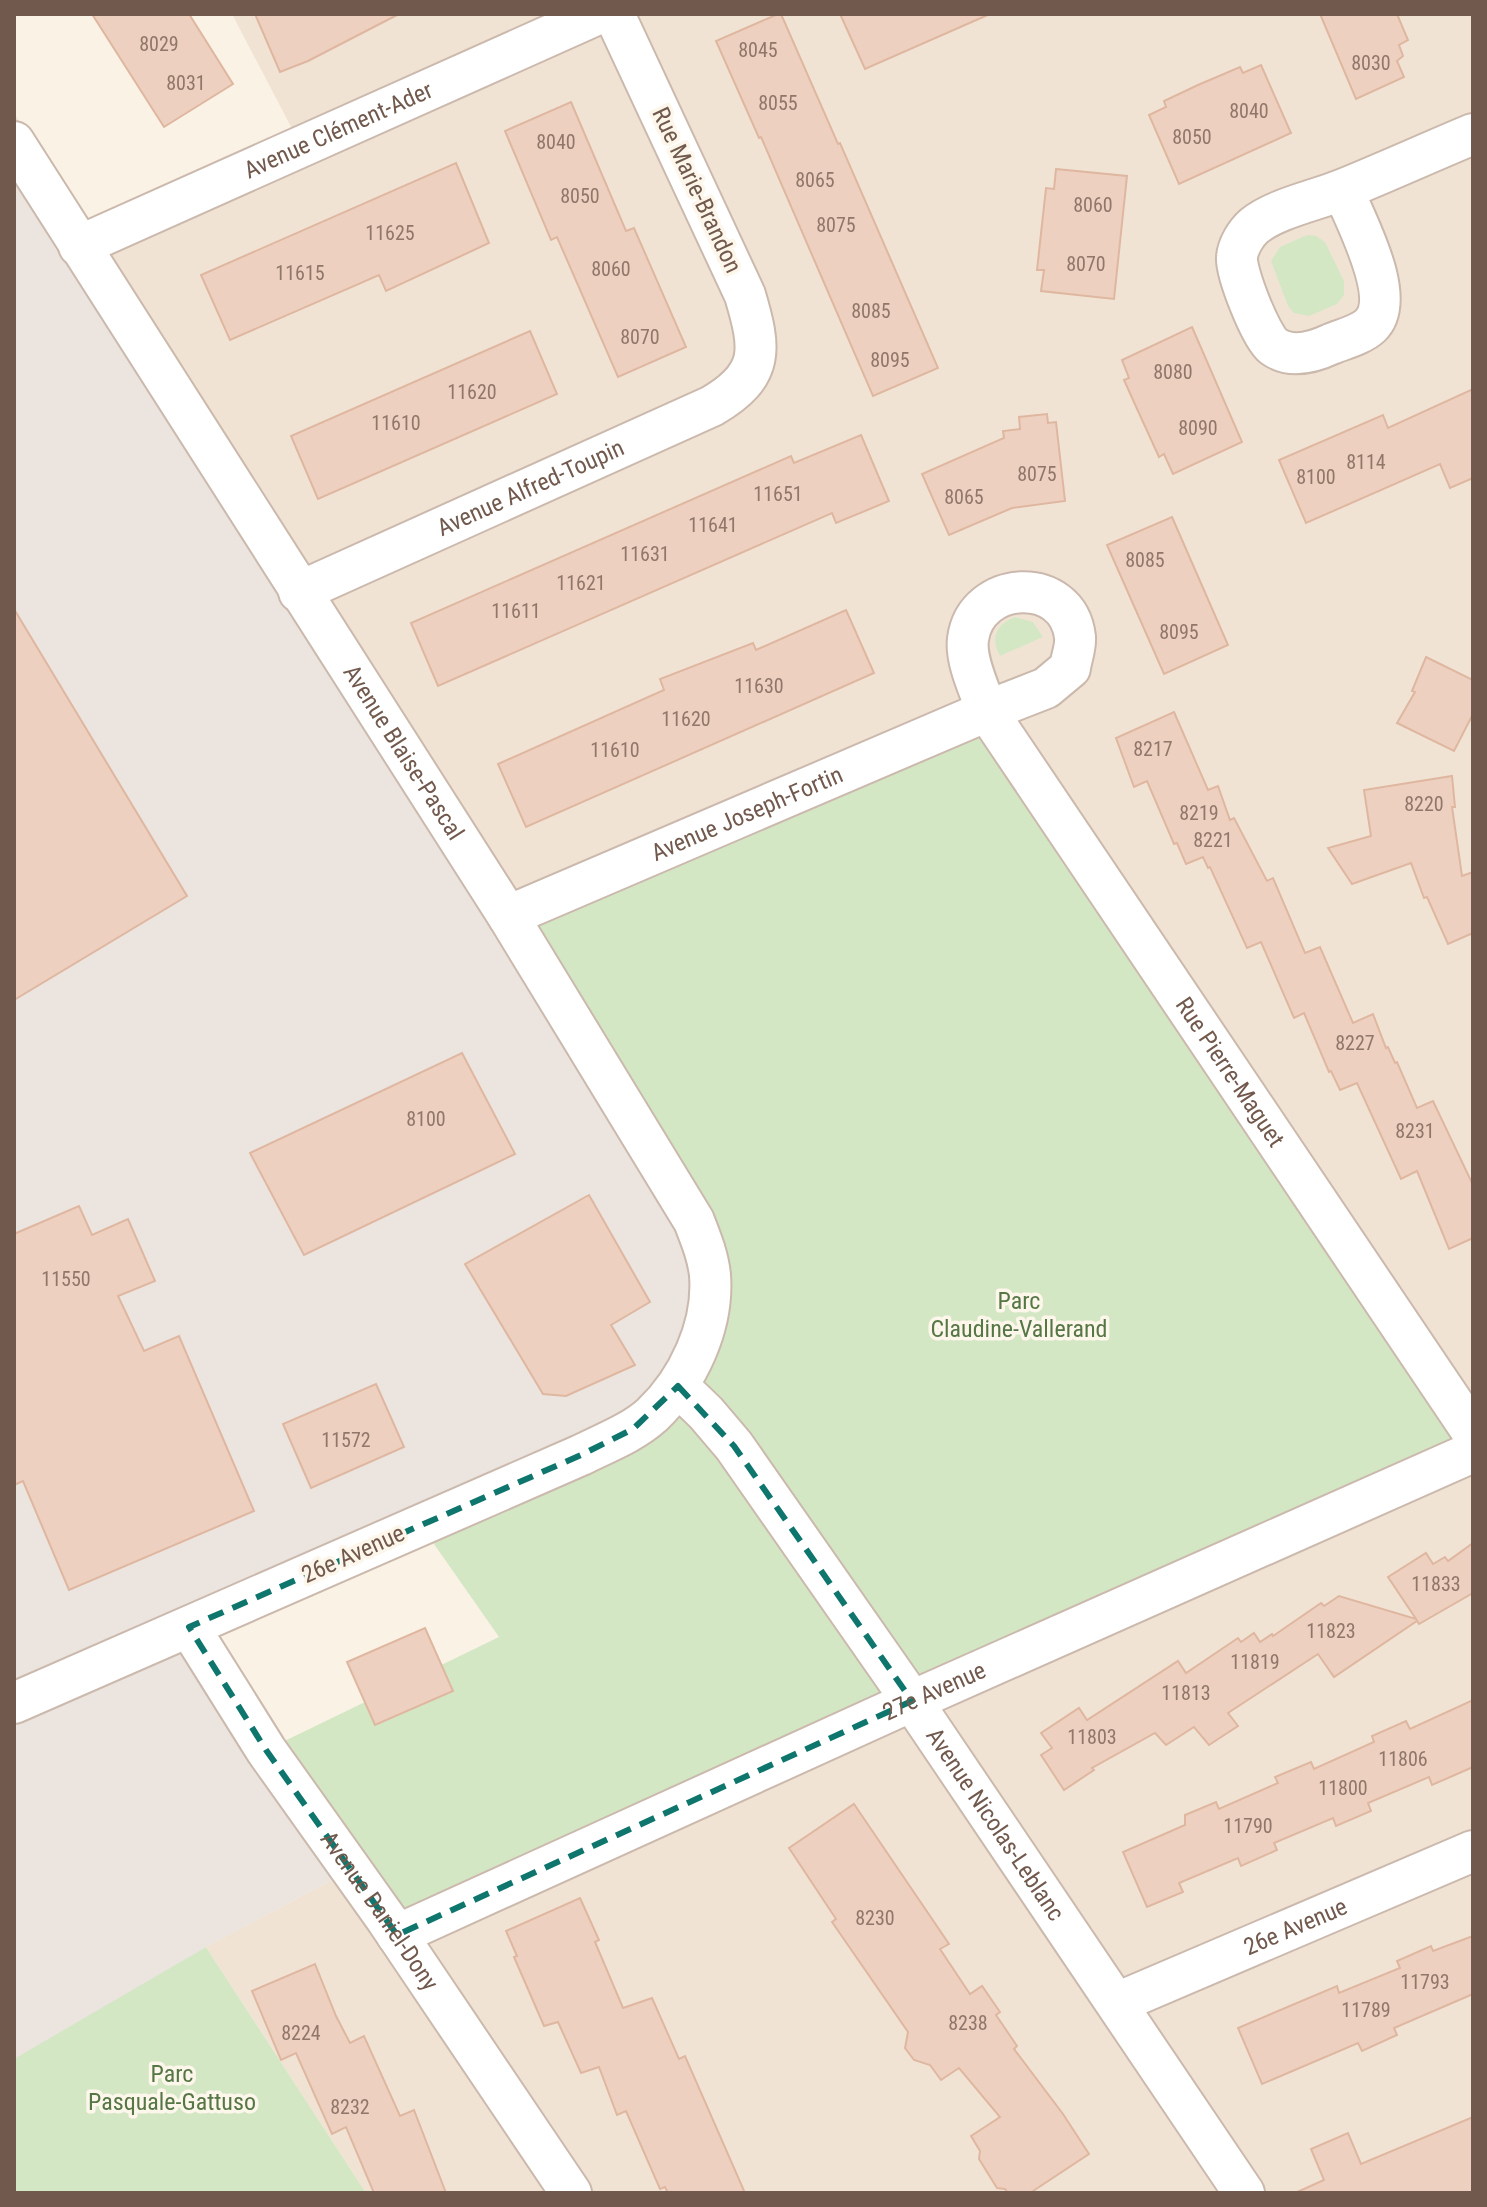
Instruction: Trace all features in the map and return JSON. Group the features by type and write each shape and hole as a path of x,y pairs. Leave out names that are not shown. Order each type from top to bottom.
{"street":[{"name":"Avenue Clément-Ader","path":"79,246 598,14"},
{"name":"Rue Marie-Brandon","path":"614,14 745,295 757,336 752,372"},
{"path":"1343,190 1473,134"},
{"name":"Avenue Blaise-Pascal","path":"14,142 508,916 694,1221 705,1248 710,1277 707,1311 698,1345 678,1386"},
{"name":"Avenue Alfred-Toupin","path":"299,592 712,406 736,392 752,372"},
{"name":"Avenue Joseph-Fortin","path":"508,916 987,711"},
{"name":"Rue Pierre-Maguet","path":"987,711 1473,1433"},
{"name":"26e Avenue","path":"14,1703 581,1455 633,1429 651,1416 678,1386"},
{"name":"Avenue Nicolas-Leblanc","path":"678,1386 734,1446 912,1701 1244,2193"},
{"name":"27e Avenue","path":"397,1935 912,1701 1473,1452"},
{"name":"Avenue Daniel-Dony","path":"189,1627 266,1750 397,1935 571,2193"},
{"name":"26e Avenue","path":"1117,2003 1473,1851"}],"highlighted area":[{"path":"678,1386 734,1446 912,1701 397,1935 266,1750 189,1627 581,1455 633,1429"}],"shaded area":[{"path":"232,14 1473,14 1473,1433 508,916 79,246 301,146"},
{"path":"14,113 694,1221 705,1248 678,1386 189,1627 351,1870 206,1947 14,2063"},
{"path":"1473,1452 1473,2193 366,2193 206,1947 351,1870"}],"green space":[{"path":"1307,235 1325,242 1344,281 1344,295 1337,304 1309,316 1294,313 1288,306 1271,261 1280,247"},
{"path":"1015,617 1033,622 1043,637 1000,656 995,643 997,632"},
{"name":"Parc Claudine-Vallerand","path":"987,711 1473,1433 397,1935 266,1750 499,1637 420,1524 651,1416 710,1277 508,916"},
{"name":"Parc Pasquale-Gattuso","path":"206,1947 366,2193 14,2193 14,2059"}],"building":[{"path":"92,14 189,14 233,84 164,127"},
{"path":"255,14 399,14 280,72"},
{"path":"781,14 840,143 938,368 873,396 716,41"},
{"path":"840,14 990,14 865,69"},
{"path":"1320,14 1397,14 1408,40 1399,45 1403,56 1397,61 1404,77 1356,99"},
{"path":"1261,65 1291,133 1179,184 1149,115 1166,107 1164,101 1198,85 1240,67 1243,73"},
{"path":"571,102 626,231 634,228 686,347 618,377 557,237 551,240 505,131"},
{"path":"456,163 489,243 386,291 379,275 230,340 201,275"},
{"path":"1056,169 1127,176 1114,299 1041,291 1044,270 1037,270 1046,188 1054,189"},
{"path":"1192,327 1242,442 1173,474 1164,454 1159,457 1124,380 1129,378 1122,360"},
{"path":"530,331 557,394 318,499 291,436"},
{"path":"1473,389 1473,478 1450,488 1440,464 1306,523 1279,460 1383,415 1388,428"},
{"path":"1047,414 1048,423 1056,422 1065,501 1012,508 949,535 922,474 1004,438 1003,431 1020,429 1019,417"},
{"path":"861,435 889,501 836,523 832,513 438,686 411,623 791,456 794,463"},
{"path":"1172,517 1228,645 1164,674 1107,545"},
{"path":"14,609 187,896 14,1000"},
{"path":"846,610 874,673 526,827 498,764 664,690 660,679 753,643 756,650"},
{"path":"1426,657 1473,680 1473,714 1454,751 1397,723 1415,692 1412,691"},
{"path":"1174,712 1208,790 1218,786 1230,820 1234,818 1267,881 1273,878 1305,953 1320,947 1353,1023 1373,1014 1386,1048 1397,1062 1417,1108 1433,1101 1473,1185 1473,1238 1449,1249 1417,1171 1401,1179 1357,1083 1340,1090 1304,1013 1294,1018 1261,942 1247,948 1210,867 1203,857 1186,864 1147,781 1134,787 1116,738"},
{"path":"1452,776 1455,807 1452,807 1462,876 1473,872 1473,933 1448,944 1427,897 1424,898 1411,863 1352,884 1328,848 1371,836 1364,790"},
{"path":"462,1053 515,1154 304,1255 250,1153"},
{"path":"589,1195 650,1302 611,1325 635,1365 566,1396 543,1394 465,1264"},
{"path":"79,1206 92,1235 128,1219 155,1281 118,1296 144,1351 179,1336 254,1511 69,1590 23,1481 14,1485 14,1234"},
{"path":"376,1384 404,1447 311,1488 283,1424"},
{"path":"1473,1543 1473,1593 1419,1624 1417,1621 1334,1677 1318,1654 1228,1713 1238,1726 1209,1745 1194,1727 1166,1745 1155,1733 1092,1768 1094,1770 1064,1790 1041,1755 1052,1748 1041,1733 1079,1708 1087,1720 1178,1661 1186,1673 1238,1638 1241,1642 1254,1633 1260,1642 1321,1603 1324,1606 1339,1596 1416,1619 1388,1577 1426,1553 1433,1564 1445,1557 1448,1561"},
{"path":"425,1628 453,1691 375,1725 347,1662"},
{"path":"1473,1700 1473,1767 1432,1785 1429,1777 1368,1803 1371,1811 1336,1826 1333,1818 1274,1843 1277,1850 1241,1866 1238,1858 1179,1883 1183,1892 1147,1907 1123,1852 1185,1825 1185,1815 1216,1802 1219,1809 1278,1783 1275,1777 1311,1762 1314,1769 1374,1742 1372,1736 1406,1721 1410,1729"},
{"path":"854,1804 949,1944 940,1949 970,1994 982,1986 1000,2012 996,2015 1017,2046 1014,2049 1089,2154 1030,2193 1008,2193 1005,2189 997,2188 979,2159 980,2151 971,2136 1000,2117 959,2068 941,2080 930,2065 914,2060 905,2048 908,2032 832,1922 836,1919 789,1848"},
{"path":"580,1898 599,1940 595,1942 623,2008 652,1998 679,2059 685,2056 745,2193 668,2193 665,2187 660,2189 626,2111 617,2115 599,2067 581,2073 558,2022 544,2026 506,1931"},
{"path":"1473,1936 1473,1994 1394,2028 1397,2035 1362,2051 1358,2043 1262,2084 1238,2028 1337,1986 1339,1993 1400,1968 1397,1961 1431,1946 1433,1951"},
{"path":"315,1964 350,2043 364,2036 400,2116 414,2110 446,2193 374,2193 346,2127 332,2134 296,2053 281,2060 252,1991"},
{"path":"1473,2117 1473,2193 1295,2193 1324,2180 1311,2149 1348,2133 1361,2164"}]}
